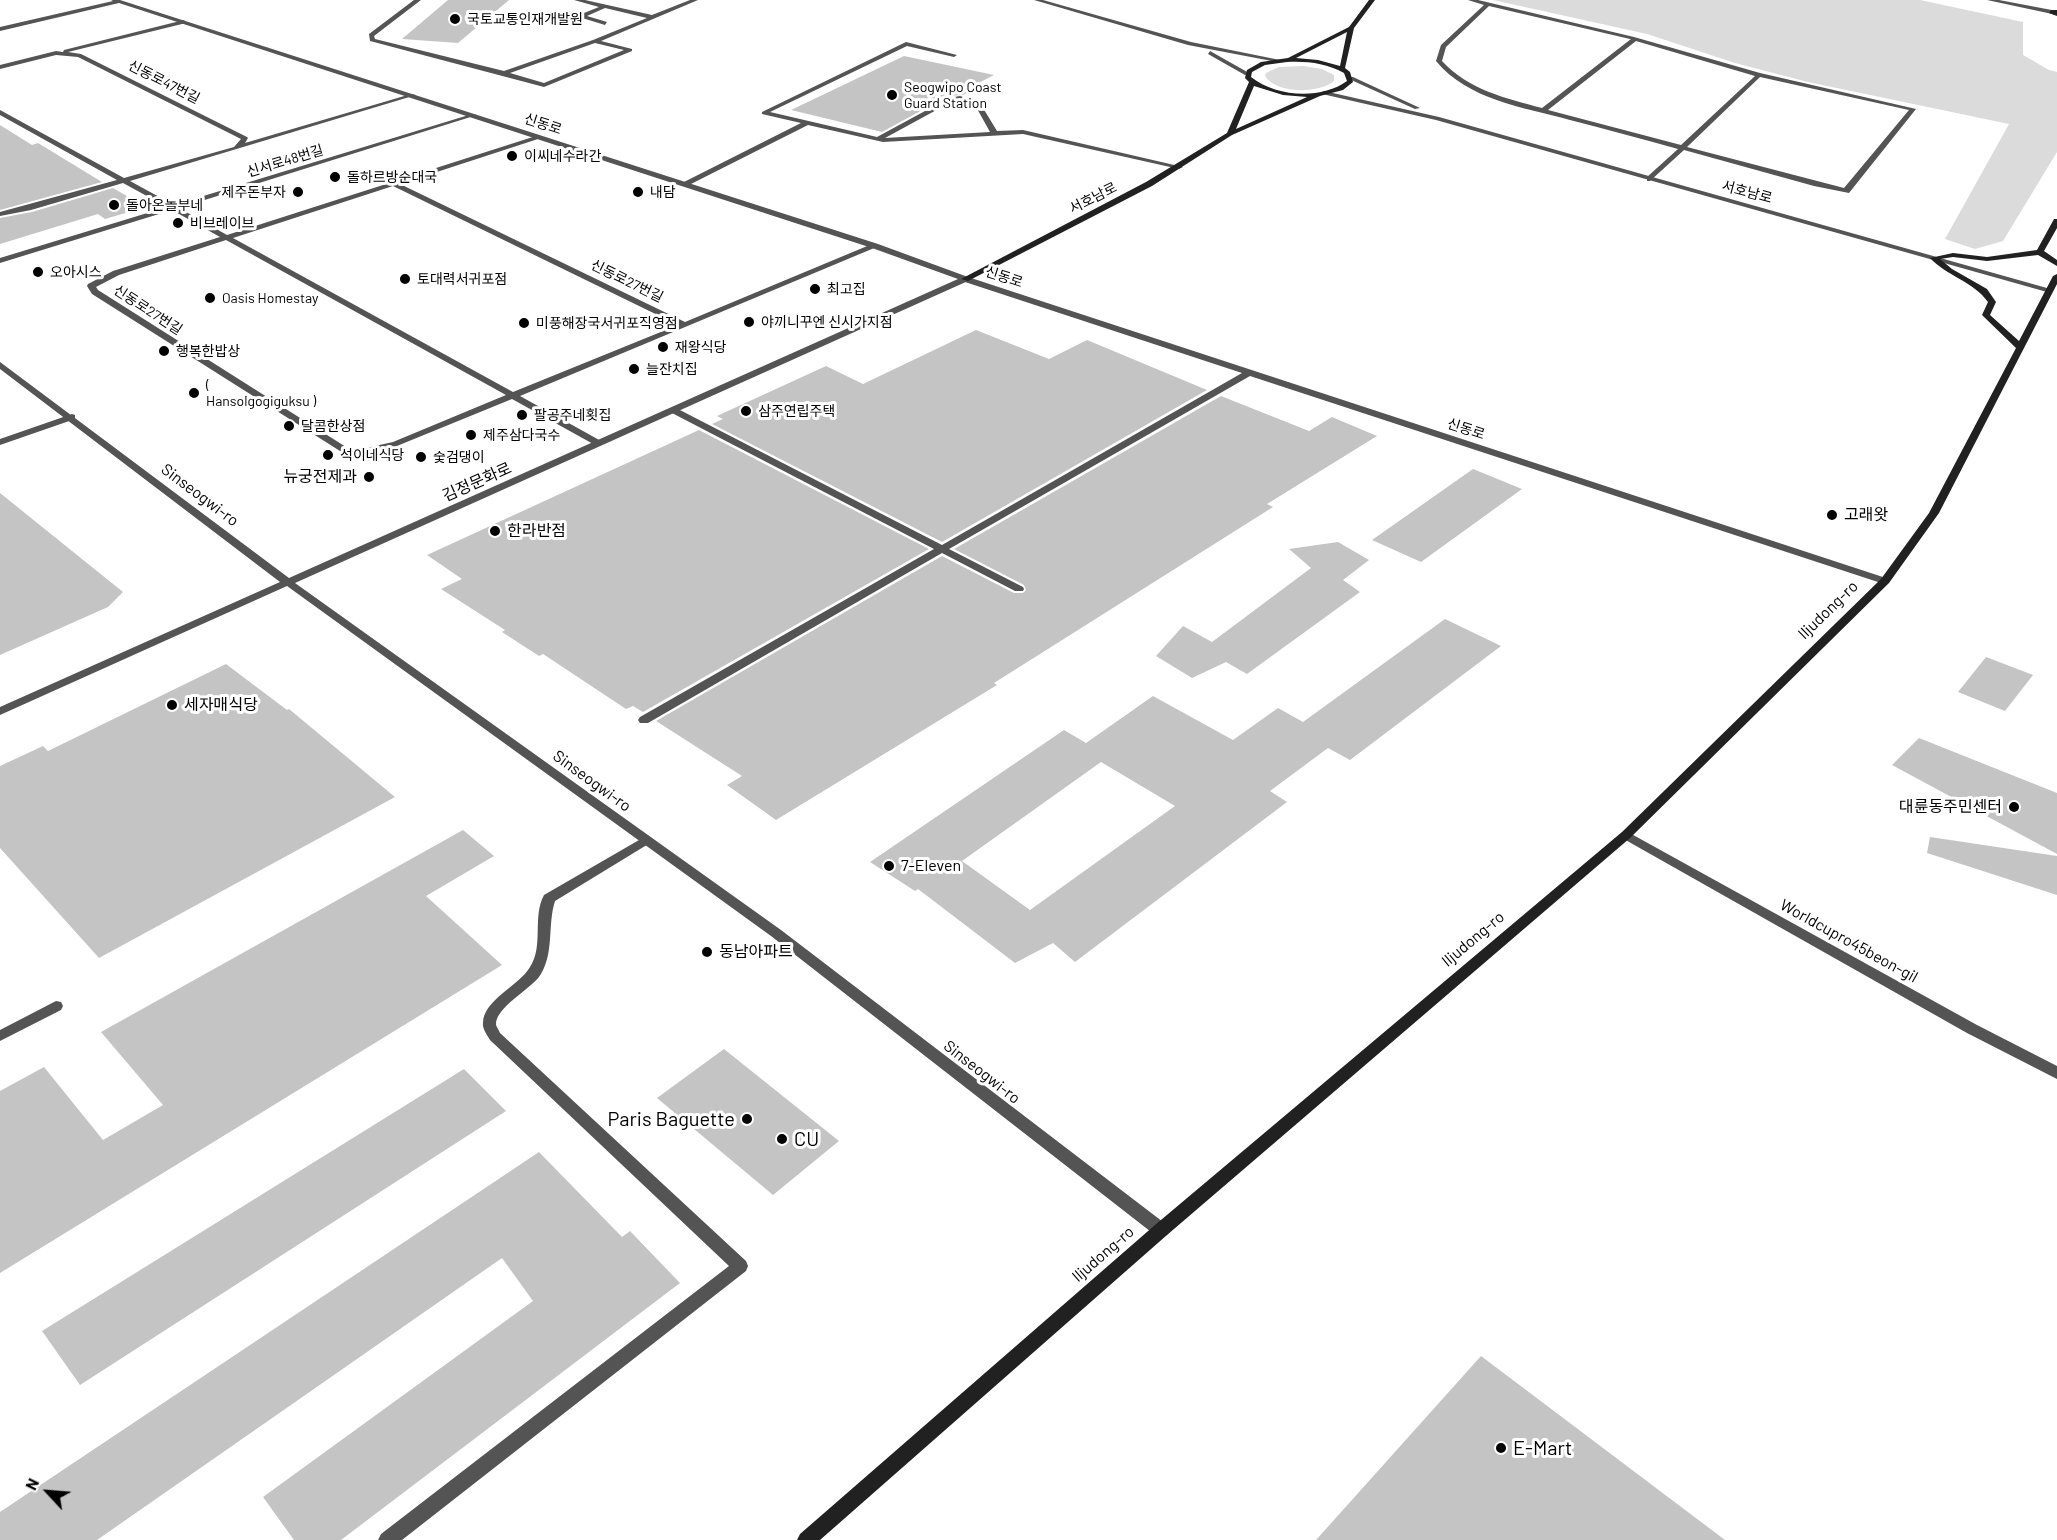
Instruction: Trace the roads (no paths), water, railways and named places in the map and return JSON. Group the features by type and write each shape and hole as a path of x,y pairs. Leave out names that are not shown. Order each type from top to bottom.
{"main road":[{"path":"1342,69 1351,28 1372,0"},
{"path":"1287,60 1351,28"},
{"path":"1322,94 1279,93 1252,83 1247,74 1256,66 1277,60 1315,61 1342,69 1351,78"},
{"name":"서호남로","path":"965,279 1179,167 1230,134 1322,94 1345,87 1351,78"},
{"path":"1230,134 1252,83"},
{"path":"2040,252 2057,221"},
{"path":"1934,258 1953,255 1987,259 2040,252 2057,264"},
{"path":"1934,258 1949,271 1984,291 1992,302 1986,315 2020,347"},
{"name":"Iljudong-ro","path":"806,1540 1161,1230 1626,835 1886,581 1934,513 2020,347 2053,291 2057,276"}],"street":[{"path":"0,29 119,0"},
{"name":"신동로","path":"119,0 875,246 965,279 1886,581"},
{"path":"418,0 370,35 372,40 544,84 630,50 595,41"},
{"path":"581,0 652,17"},
{"path":"504,74 595,41 696,0"},
{"path":"1037,0 1190,44 1277,60"},
{"path":"1471,0 1488,4 1635,39 1759,75 1913,109 1846,191 1681,149 1496,98 1470,88 1451,74 1439,61 1443,46 1488,4"},
{"path":"1990,0 2055,13"},
{"path":"605,6 581,16 605,23"},
{"name":"신동로47번길","path":"0,67 184,22"},
{"path":"1544,110 1635,39"},
{"path":"954,55 906,44 764,113 877,139 1023,132 1179,167"},
{"path":"1190,44 1222,58 1247,74"},
{"name":"신동로47번길","path":"56,53 79,55 245,138 236,148"},
{"path":"1650,179 1759,75"},
{"path":"1351,78 1437,117"},
{"path":"1322,94 1437,117"},
{"path":"0,214 123,181 413,95"},
{"path":"877,139 951,99 960,98 978,104 994,133"},
{"path":"0,112 598,443"},
{"name":"신서로48번길","path":"0,261 474,115"},
{"name":"서호남로","path":"1437,117 2053,291"},
{"path":"684,184 805,124"},
{"name":"신동로27번길","path":"539,136 116,273 91,286 95,292 343,450 375,450 514,396 875,246"},
{"name":"신동로27번길","path":"394,183 685,325"},
{"name":"김정문화로","path":"0,711 965,279"},
{"name":"Sinseogwi-ro","path":"0,365 72,417 289,583 776,933 1161,1230"},
{"path":"644,720 1250,372"},
{"path":"673,410 1019,589"},
{"path":"0,442 72,417"},
{"name":"Worldcupro45beon-gil","path":"1626,835 1972,1029 2057,1073"},
{"path":"387,1540 740,1266 510,1050 497,1041 491,1030 489,1018 495,1007 540,964 545,932 543,913 549,898 646,840"},
{"path":"0,1036 56,1006"}],"place":[{"name":"국토교통인재개발원","path":"455,19"},
{"name":"Seogwipo Coast Guard Station","path":"892,95"},
{"name":"이씨네수라간","path":"512,156"},
{"name":"돌하르방순대국","path":"335,177"},
{"name":"제주돈부자","path":"298,192"},
{"name":"내담","path":"638,192"},
{"name":"돌아온놀부네","path":"114,205"},
{"name":"비브레이브","path":"178,223"},
{"name":"오아시스","path":"38,272"},
{"name":"토대력서귀포점","path":"405,279"},
{"name":"최고집","path":"815,289"},
{"name":"Oasis Homestay","path":"210,298"},
{"name":"야끼니꾸엔 신시가지점","path":"749,322"},
{"name":"미풍해장국서귀포직영점","path":"524,323"},
{"name":"재왕식당","path":"663,347"},
{"name":"행복한밥상","path":"164,351"},
{"name":"늘잔치집","path":"634,369"},
{"name":"( Hansolgogiguksu )","path":"194,393"},
{"name":"삼주연립주택","path":"746,411"},
{"name":"팔공주네횟집","path":"522,415"},
{"name":"달콤한상점","path":"289,426"},
{"name":"제주삼다국수","path":"471,435"},
{"name":"석이네식당","path":"328,455"},
{"name":"숯검댕이","path":"421,457"},
{"name":"뉴궁전제과","path":"369,477"},
{"name":"고래왓","path":"1832,515"},
{"name":"한라반점","path":"495,531"},
{"name":"세자매식당","path":"172,705"},
{"name":"대륜동주민센터","path":"2014,807"},
{"name":"7-Eleven","path":"889,866"},
{"name":"동남아파트","path":"707,952"},
{"name":"Paris Baguette","path":"747,1119"},
{"name":"CU","path":"782,1139"},
{"name":"E-Mart","path":"1501,1448"}]}
